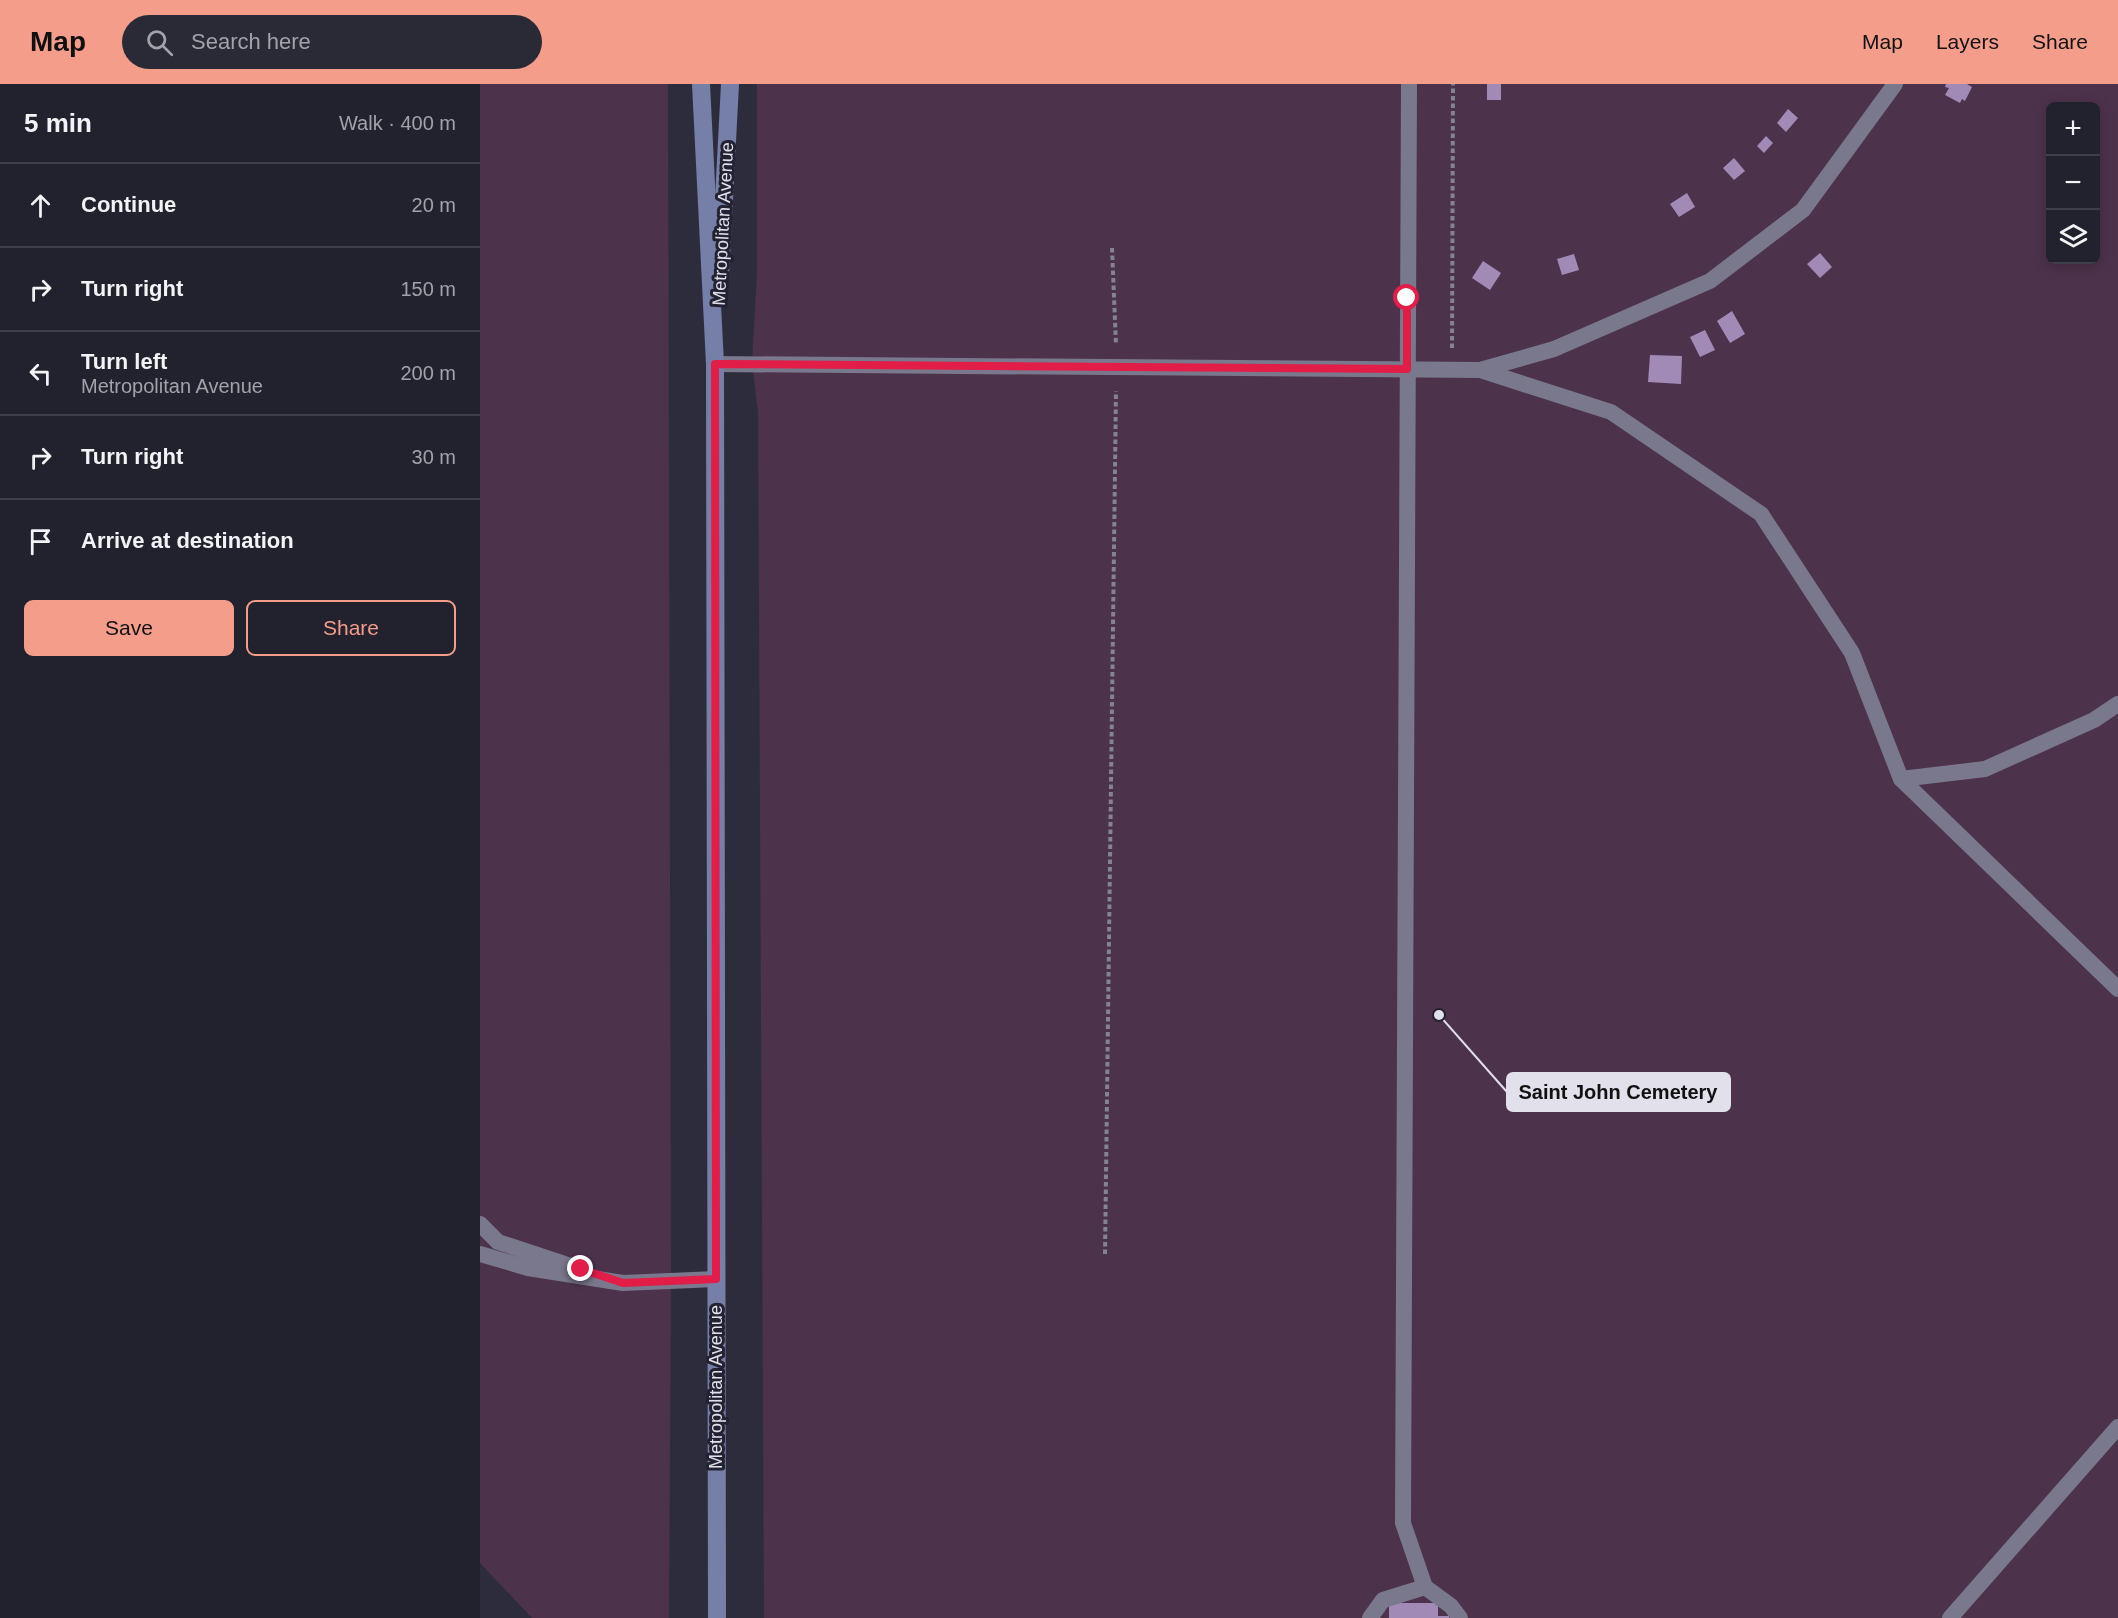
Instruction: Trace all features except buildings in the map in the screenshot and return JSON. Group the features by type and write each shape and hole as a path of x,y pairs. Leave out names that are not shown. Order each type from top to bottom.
{"main road":[{"name":"Metropolitan Avenue","path":"701,84 715,364 717,1618"},
{"name":"Metropolitan Avenue","path":"715,364 730,84"}],"lane":[{"path":"1408,84 1403,1523 1425,1587 1451,1606 1460,1618"},
{"path":"715,364 1480,370 1554,349 1710,281 1803,210 1894,84"},
{"path":"1480,370 1611,412 1761,514 1852,653 1901,779 2118,989"},
{"path":"1901,779 1985,769 2094,720 2118,704"},
{"path":"480,1224 498,1242 623,1283"},
{"path":"480,1254 528,1268 623,1283 716,1279"},
{"path":"1950,1618 2118,1427"},
{"path":"1370,1618 1383,1600 1425,1587"}],"path":[{"path":"1452,84 1452,370"},
{"path":"1105,1254 1117,367 1112,248"}],"shaded area":[{"path":"480,84 668,84 671,1281 669,1618 532,1618 480,1563"},
{"path":"757,84 2118,84 2118,1618 764,1618 758,412 752,363 757,273"}],"place":[{"name":"Saint John Cemetery","path":"1439,1015"}],"route":[{"path":"581,1269 623,1283 716,1279 715,364 1407,369 1407,298"}]}
